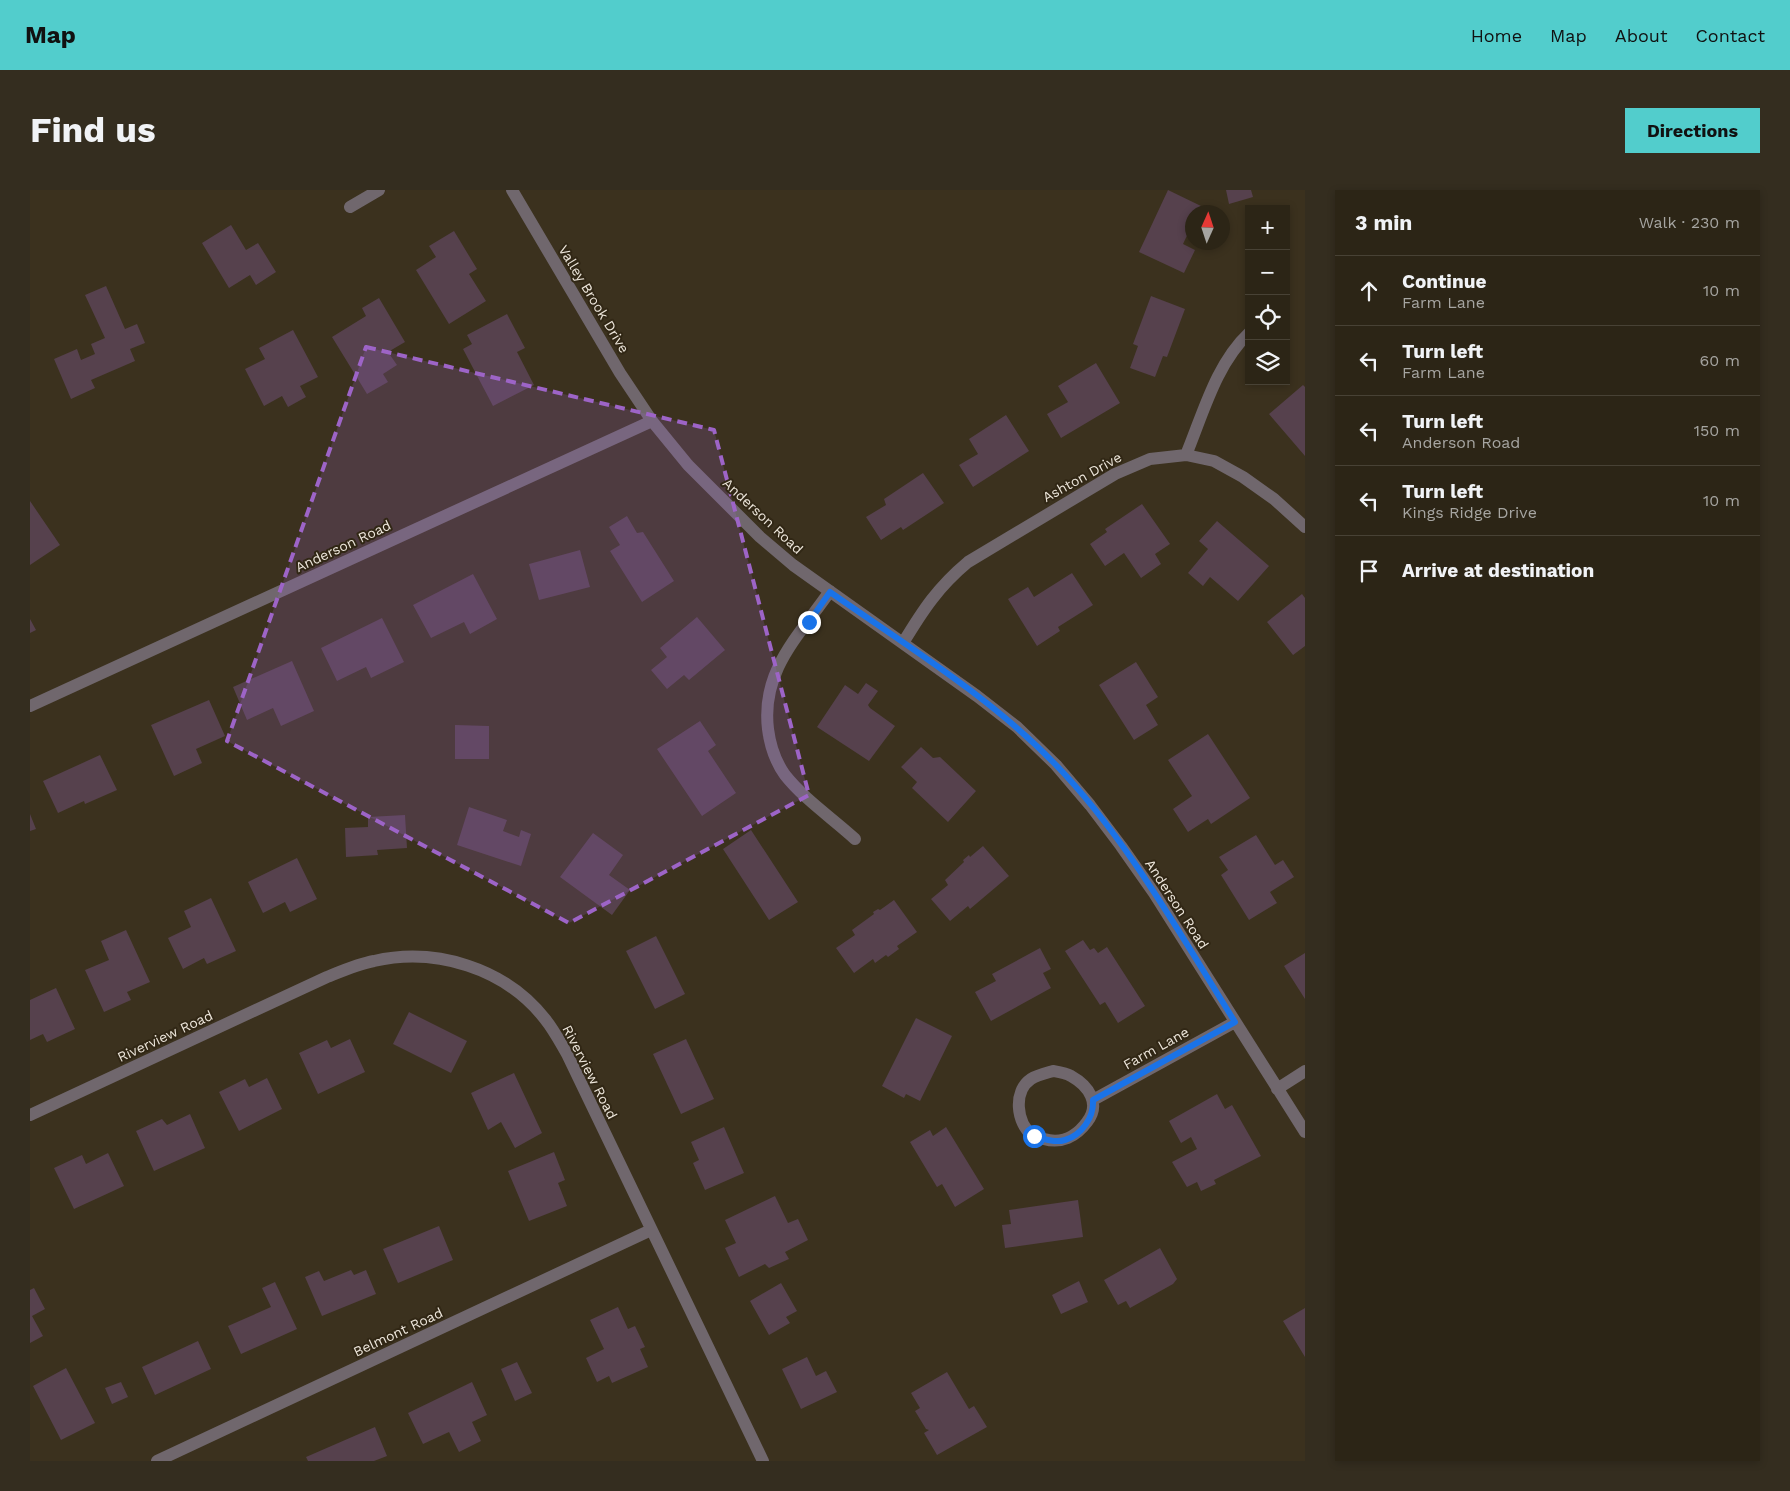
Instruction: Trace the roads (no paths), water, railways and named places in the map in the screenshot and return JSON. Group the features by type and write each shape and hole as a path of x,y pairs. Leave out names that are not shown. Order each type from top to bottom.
{"street":[{"path":"350,207 379,190"},
{"name":"Valley Brook Drive","path":"512,190 620,373 652,421"},
{"path":"1186,455 1224,364 1237,344 1245,337"},
{"name":"Anderson Road","path":"30,706 652,421 688,465 760,537 793,565 997,711 1017,727 1056,765 1090,805 1154,893 1305,1132"},
{"name":"Ashton Drive","path":"903,643 923,610 949,578 968,562 1115,474 1150,459 1186,455 1214,461 1243,476 1274,499 1305,527"},
{"path":"830,592 783,658 777,670 768,696 769,738 775,757 785,774 800,791 855,839"},
{"name":"Riverview Road","path":"30,1115 335,974 373,961 417,956 437,957 474,967 513,989 530,1003 545,1018 567,1054 763,1461"},
{"name":"Farm Lane","path":"1093,1100 1235,1022"},
{"path":"1277,1089 1305,1070"},
{"path":"1053,1071 1070,1075 1086,1086 1093,1100 1093,1110 1090,1118 1081,1130 1066,1140 1049,1141 1034,1136 1024,1126 1018,1104 1022,1090 1032,1079 1053,1071"},
{"name":"Belmont Road","path":"157,1461 651,1230"}]}
